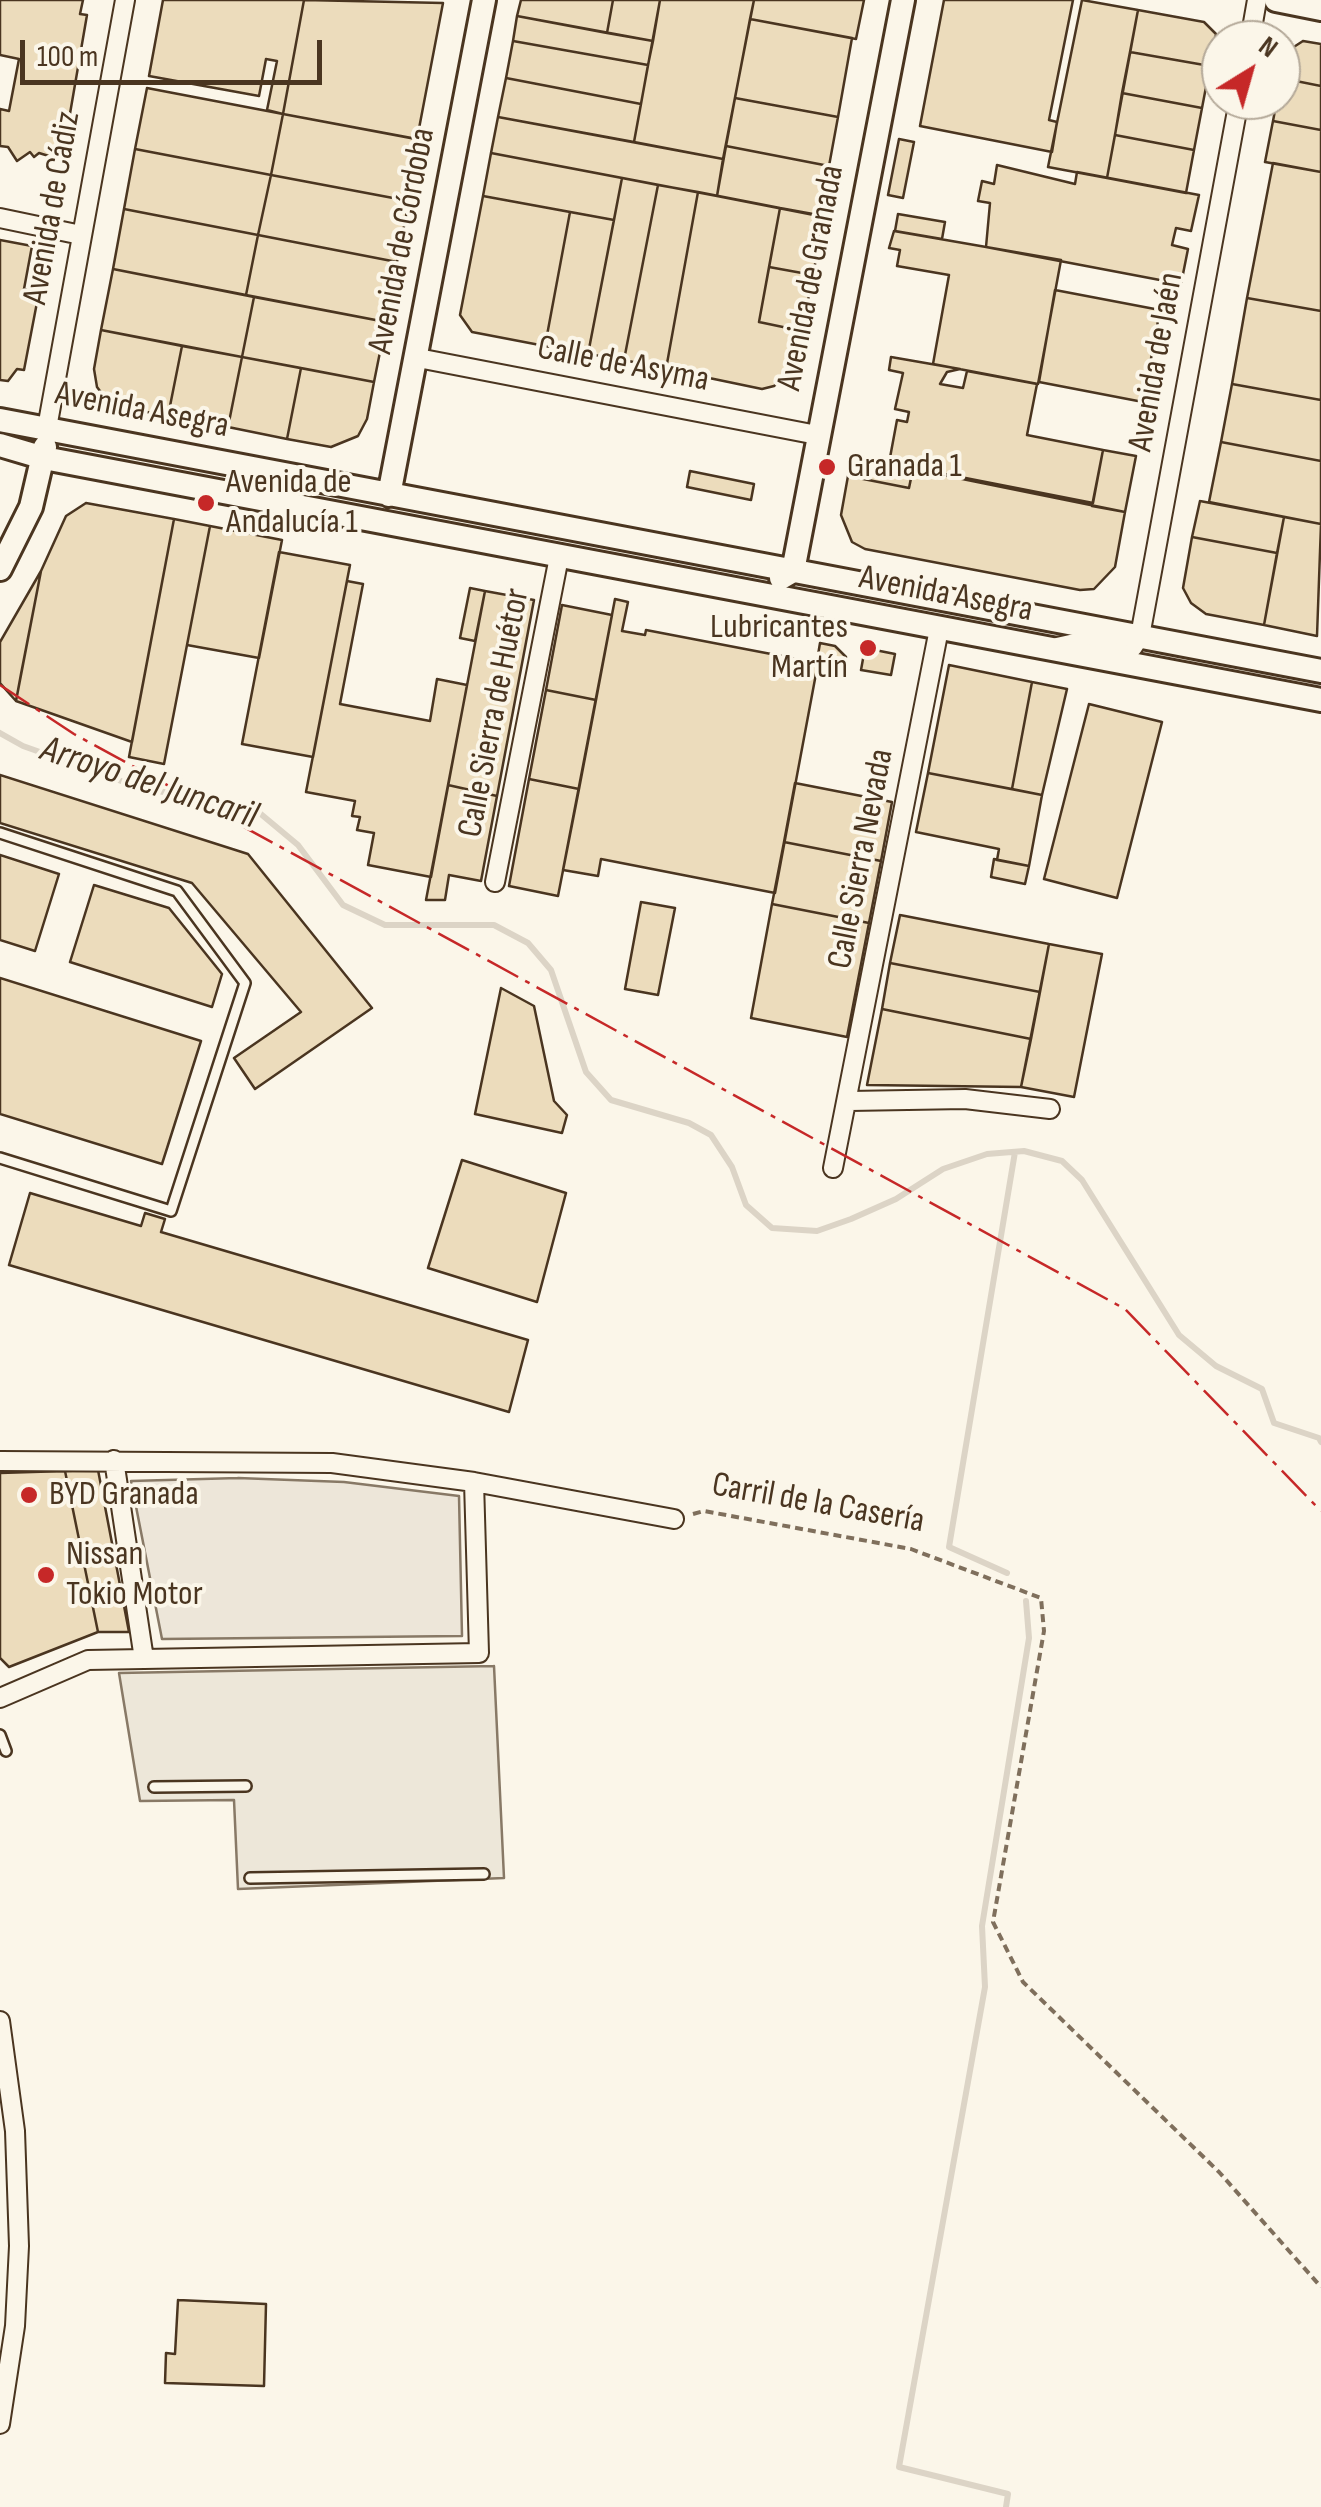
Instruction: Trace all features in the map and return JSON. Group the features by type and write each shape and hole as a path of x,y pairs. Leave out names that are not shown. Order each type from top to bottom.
{"street":[{"name":"Avenida de Cádiz","path":"46,428 126,0"},
{"name":"Avenida de Córdoba","path":"390,495 484,0"},
{"name":"Avenida de Granada","path":"793,570 903,0"},
{"path":"1276,0 1321,8"},
{"name":"Avenida de Jaén","path":"1140,636 1235,120"},
{"path":"0,218 81,235"},
{"name":"Calle de Asyma","path":"418,358 816,435"},
{"name":"Avenida Asegra","path":"0,420 1321,671"},
{"path":"0,569 31,507 44,458 46,428"},
{"name":"Avenida Asegra","path":"0,445 44,458 1321,700"},
{"path":"390,495 410,528"},
{"path":"559,557 565,526"},
{"name":"Calle Sierra de Huétor","path":"495,882 559,557"},
{"path":"715,587 744,576 768,580 786,577 793,570"},
{"name":"Calle Sierra Nevada","path":"833,1168 850,1101 939,629"},
{"path":"1047,649 1084,641 1133,647 1140,636"},
{"path":"850,1101 965,1100 1050,1109"},
{"name":"Carril de la Casería","path":"0,1460 332,1463 474,1482 674,1519"},
{"path":"114,1460 144,1659"},
{"path":"0,1698 88,1660 479,1653 474,1482"},
{"path":"0,2022 15,2130 20,2246 15,2326 0,2424"}],"lane":[{"path":"0,833 177,892 245,983 171,1210 0,1158"},
{"path":"0,1735 6,1751"},
{"path":"154,1787 246,1786"},
{"path":"250,1878 484,1874"}],"path":[{"name":"Carril de la Casería","path":"674,1519 704,1511 911,1549 1041,1598 1044,1631 993,1922 1023,1982 1218,2172 1321,2287"}],"shaded area":[{"path":"238,1478 344,1482 459,1496 462,1636 162,1639 131,1481"},
{"path":"494,1666 504,1878 238,1889 234,1800 140,1801 119,1673"}],"building":[{"path":"0,0 83,0 80,14 87,15 62,160 39,153 34,157 30,152 17,161 8,147 0,146 0,109 9,111 19,59 0,55"},
{"path":"163,0 304,0 283,114 267,110 277,61 266,59 259,96 149,76"},
{"path":"304,0 443,3 417,139 283,114"},
{"path":"521,0 613,0 607,33 517,16"},
{"path":"613,0 660,0 653,41 607,33"},
{"path":"660,0 754,0 723,159 634,142"},
{"path":"754,0 864,0 856,39 750,19"},
{"path":"944,0 1073,0 1049,120 1057,122 1052,152 920,126"},
{"path":"1082,0 1138,10 1107,178 1048,167"},
{"path":"1138,10 1201,21 1201,64 1130,52"},
{"path":"517,16 653,41 648,65 513,41"},
{"path":"750,19 852,38 838,117 735,98"},
{"path":"513,41 648,65 641,104 506,78"},
{"path":"1301,42 1321,44 1321,86 1301,82"},
{"path":"1130,52 1201,64 1201,108 1122,93"},
{"path":"506,78 641,104 634,142 498,117"},
{"path":"1301,82 1321,86 1321,130 1273,121 1301,120"},
{"path":"147,88 283,114 271,175 135,149"},
{"path":"1122,93 1201,108 1194,150 1115,135"},
{"path":"735,98 838,117 829,166 726,146"},
{"path":"283,114 421,140 409,201 271,175"},
{"path":"498,117 723,159 717,196 491,153"},
{"path":"1273,121 1321,130 1321,172 1265,162"},
{"path":"1115,135 1194,150 1186,193 1107,178"},
{"path":"899,139 914,142 903,198 888,195"},
{"path":"726,146 829,166 819,216 717,196"},
{"path":"135,149 271,175 258,235 124,209"},
{"path":"491,153 622,178 614,220 483,196"},
{"path":"1273,163 1321,172 1321,311 1247,298"},
{"path":"997,165 1075,184 1077,172 1199,195 1191,231 1176,228 1172,245 1188,249 1181,284 986,247 990,203 978,201 982,181 994,184"},
{"path":"271,175 409,201 397,262 258,235"},
{"path":"622,178 658,185 624,360 588,354"},
{"path":"658,185 698,192 666,369 624,360"},
{"path":"698,192 780,208 759,322 802,331 792,371 774,386 762,389 666,369"},
{"path":"483,196 570,212 545,346 472,332 460,315"},
{"path":"780,208 824,216 813,275 769,267"},
{"path":"124,209 258,235 246,295 113,269"},
{"path":"570,212 614,220 588,354 545,346"},
{"path":"898,214 945,222 942,239 895,231"},
{"path":"894,231 1061,260 1038,384 933,364 949,275 897,266 900,250 889,248"},
{"path":"258,235 397,262 386,322 246,295"},
{"path":"0,240 32,246 24,289 39,292 24,370 17,369 8,381 0,380"},
{"path":"769,267 813,275 802,331 759,322"},
{"path":"113,269 254,297 242,357 101,330"},
{"path":"1055,290 1160,310 1143,402 1039,382"},
{"path":"254,297 386,322 374,382 242,357"},
{"path":"1247,298 1321,311 1321,400 1232,384"},
{"path":"101,330 182,346 168,416 120,407 106,399 97,387 94,369"},
{"path":"182,346 242,357 228,427 168,416"},
{"path":"242,357 301,368 287,439 228,427"},
{"path":"891,357 960,369 947,372 940,384 963,388 967,371 1037,384 1027,435 1103,450 1093,503 889,463 897,420 907,422 909,412 895,409 903,373 889,370"},
{"path":"301,368 374,382 367,419 358,436 331,447 287,439"},
{"path":"1232,384 1321,400 1321,461 1221,442"},
{"path":"1221,442 1321,461 1321,524 1209,502"},
{"path":"1103,450 1136,456 1125,512 1092,506"},
{"path":"852,456 913,468 909,488 848,476"},
{"path":"913,469 1125,512 1115,567 1094,589 1080,590 865,549 852,542 841,515 848,476 909,488"},
{"path":"690,471 754,484 751,500 687,487"},
{"path":"1200,501 1284,517 1277,553 1192,537"},
{"path":"86,503 174,519 132,742 16,701 41,571 66,516"},
{"path":"1284,517 1321,524 1317,636 1264,625"},
{"path":"174,519 210,526 164,764 129,757"},
{"path":"210,526 282,540 259,658 187,645"},
{"path":"1192,537 1277,553 1264,625 1206,614 1191,603 1183,588"},
{"path":"279,552 350,565 313,757 242,744"},
{"path":"41,571 16,701 0,683 0,642"},
{"path":"347,581 363,584 340,704 430,721 437,679 467,685 431,877 368,865 374,833 357,830 360,817 352,816 355,801 306,792"},
{"path":"470,588 485,591 475,641 460,638"},
{"path":"485,591 534,600 497,796 448,785"},
{"path":"615,599 628,602 622,631 645,635 646,630 818,663 775,893 601,859 598,876 563,870"},
{"path":"562,605 612,615 596,700 546,690"},
{"path":"764,621 794,627 792,639 762,633"},
{"path":"820,643 835,646 846,657 844,666 817,661"},
{"path":"865,648 895,654 891,675 861,670"},
{"path":"949,665 1032,682 1012,789 928,773"},
{"path":"1032,682 1067,689 1042,795 1012,789"},
{"path":"546,690 596,700 579,789 529,779"},
{"path":"1089,704 1162,722 1117,898 1044,879"},
{"path":"928,773 1042,795 1029,866 997,860 999,849 916,832"},
{"path":"0,775 248,854 372,1008 255,1089 234,1058 301,1012 192,883 0,823"},
{"path":"529,779 579,789 558,896 509,886"},
{"path":"795,783 892,802 881,861 784,842"},
{"path":"448,785 497,796 481,881 449,875 445,900 426,900"},
{"path":"784,842 881,861 869,923 772,904"},
{"path":"0,855 59,874 35,951 0,940"},
{"path":"994,859 1029,866 1025,884 991,877"},
{"path":"94,885 169,908 222,974 212,1007 70,962"},
{"path":"641,902 675,908 658,995 625,989"},
{"path":"772,904 869,923 847,1037 751,1018"},
{"path":"900,915 1049,944 1040,992 890,963"},
{"path":"1049,944 1102,954 1074,1097 1021,1087"},
{"path":"890,963 1040,992 1031,1039 882,1009"},
{"path":"0,978 201,1041 162,1164 0,1114"},
{"path":"501,988 534,1006 554,1101 567,1115 562,1133 475,1114"},
{"path":"882,1009 1031,1039 1021,1087 867,1085"},
{"path":"462,1160 566,1193 537,1302 428,1268"},
{"path":"30,1193 141,1226 145,1213 165,1219 161,1232 528,1340 509,1412 9,1265"},
{"path":"98,1470 129,1632 98,1632 65,1471"},
{"path":"65,1471 98,1632 9,1667 0,1658 0,1473"},
{"path":"178,2300 266,2304 264,2386 165,2383 166,2353 175,2354"}],"waterway":[{"name":"Arroyo del Juncaril","path":"0,733 23,746 138,787 256,810 298,845 343,905 385,925 494,925 528,943 551,970 586,1072 611,1100 689,1123 711,1135 732,1167 746,1205 772,1228 817,1231 896,1199 943,1169 987,1154 1024,1151 1062,1161 1082,1180 1179,1335 1216,1366 1262,1389 1274,1423 1321,1442"},
{"path":"1007,1573 949,1547 1015,1152"},
{"path":"1006,2507 1008,2494 899,2467 985,1987 982,1926 1029,1638 1026,1601"}],"power":[{"path":"0,685 74,734 1125,1309 1321,1511"}],"place":[{"name":"Granada 1","path":"827,467"},
{"name":"Avenida de Andalucía 1","path":"206,503"},
{"name":"Lubricantes Martín","path":"868,648"},
{"name":"BYD Granada","path":"29,1495"},
{"name":"Nissan Tokio Motor","path":"46,1575"}]}
